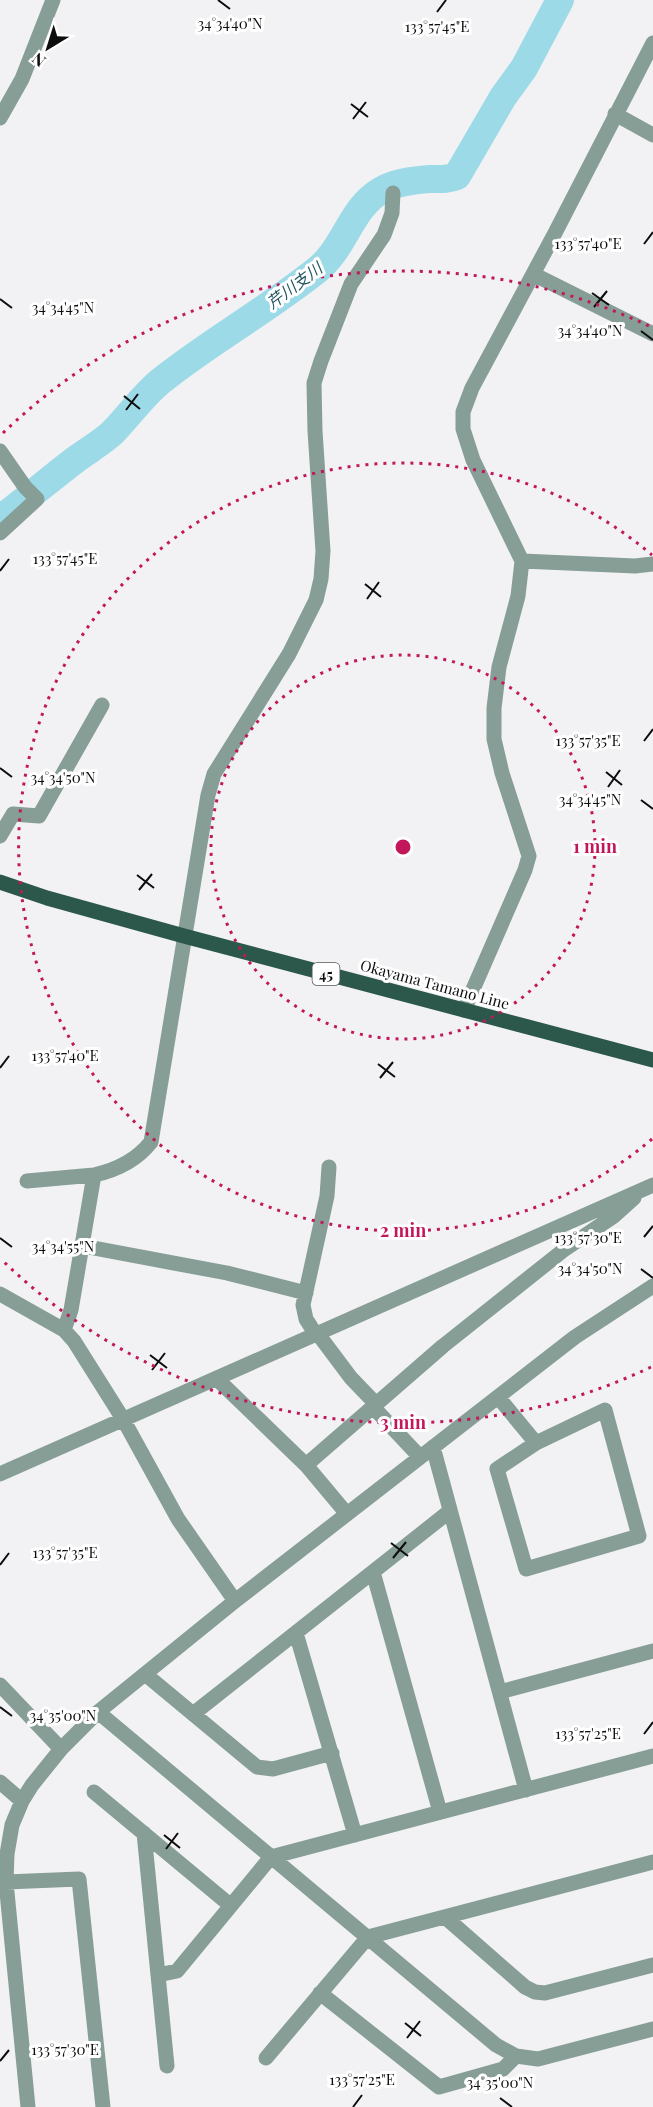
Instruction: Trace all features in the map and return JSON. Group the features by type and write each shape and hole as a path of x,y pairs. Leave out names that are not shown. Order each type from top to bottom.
{"main road":[{"name":"Okayama Tamano Line","path":"0,882 47,898 184,936 653,1060"}],"street":[{"path":"0,118 22,79 53,0"},
{"path":"464,1010 529,856 502,773 494,729 499,667 518,596 522,561 473,460 463,429 463,412 472,388 653,43"},
{"path":"615,114 653,135"},
{"path":"27,1181 93,1175 115,1170 143,1153 151,1142 208,795 214,774 289,654 315,600 321,579 323,551 314,383 351,284 384,235 392,213 393,193"},
{"path":"532,274 653,334"},
{"path":"0,451 37,499 0,533"},
{"path":"522,561 635,566 653,564"},
{"path":"0,836 13,814 39,816 102,705"},
{"path":"329,1167 327,1197 303,1305 306,1319 351,1378 420,1457"},
{"path":"64,1330 71,1310 83,1246 93,1175"},
{"path":"0,1474 648,1188"},
{"path":"306,1466 443,1346 565,1249 614,1216 648,1188"},
{"path":"83,1246 227,1273 306,1293"},
{"path":"28,2107 6,1882 7,1854 12,1825 32,1785 62,1749 98,1712 235,1601 575,1337 653,1286"},
{"path":"0,1294 64,1330 74,1341 123,1419 178,1519 235,1601"},
{"path":"217,1379 306,1466 346,1514"},
{"path":"498,1397 536,1443"},
{"path":"605,1410 639,1536 526,1569 497,1469 536,1443 605,1410"},
{"path":"433,1447 526,1790"},
{"path":"193,1714 450,1511"},
{"path":"373,1572 440,1812"},
{"path":"296,1633 356,1835"},
{"path":"500,1692 653,1652"},
{"path":"145,1674 257,1767 273,1769 332,1753"},
{"path":"0,1685 62,1749"},
{"path":"98,1712 496,2045 516,2056 538,2059 653,2029"},
{"path":"158,1975 177,1971 271,1857 653,1756"},
{"path":"0,1782 22,1801"},
{"path":"94,1792 230,1905"},
{"path":"144,1833 166,2066"},
{"path":"266,2058 368,1937 653,1862"},
{"path":"6,1882 79,1879 103,2107"},
{"path":"445,1917 525,1987 535,1992 545,1993 653,1965"},
{"path":"321,1993 439,2087 502,2069 516,2056"}],"waterway":[{"name":"芹川支川","path":"0,519 108,437 162,380 317,270 335,251 355,217 371,197 399,183 457,176 503,97 524,68 560,0"}]}
